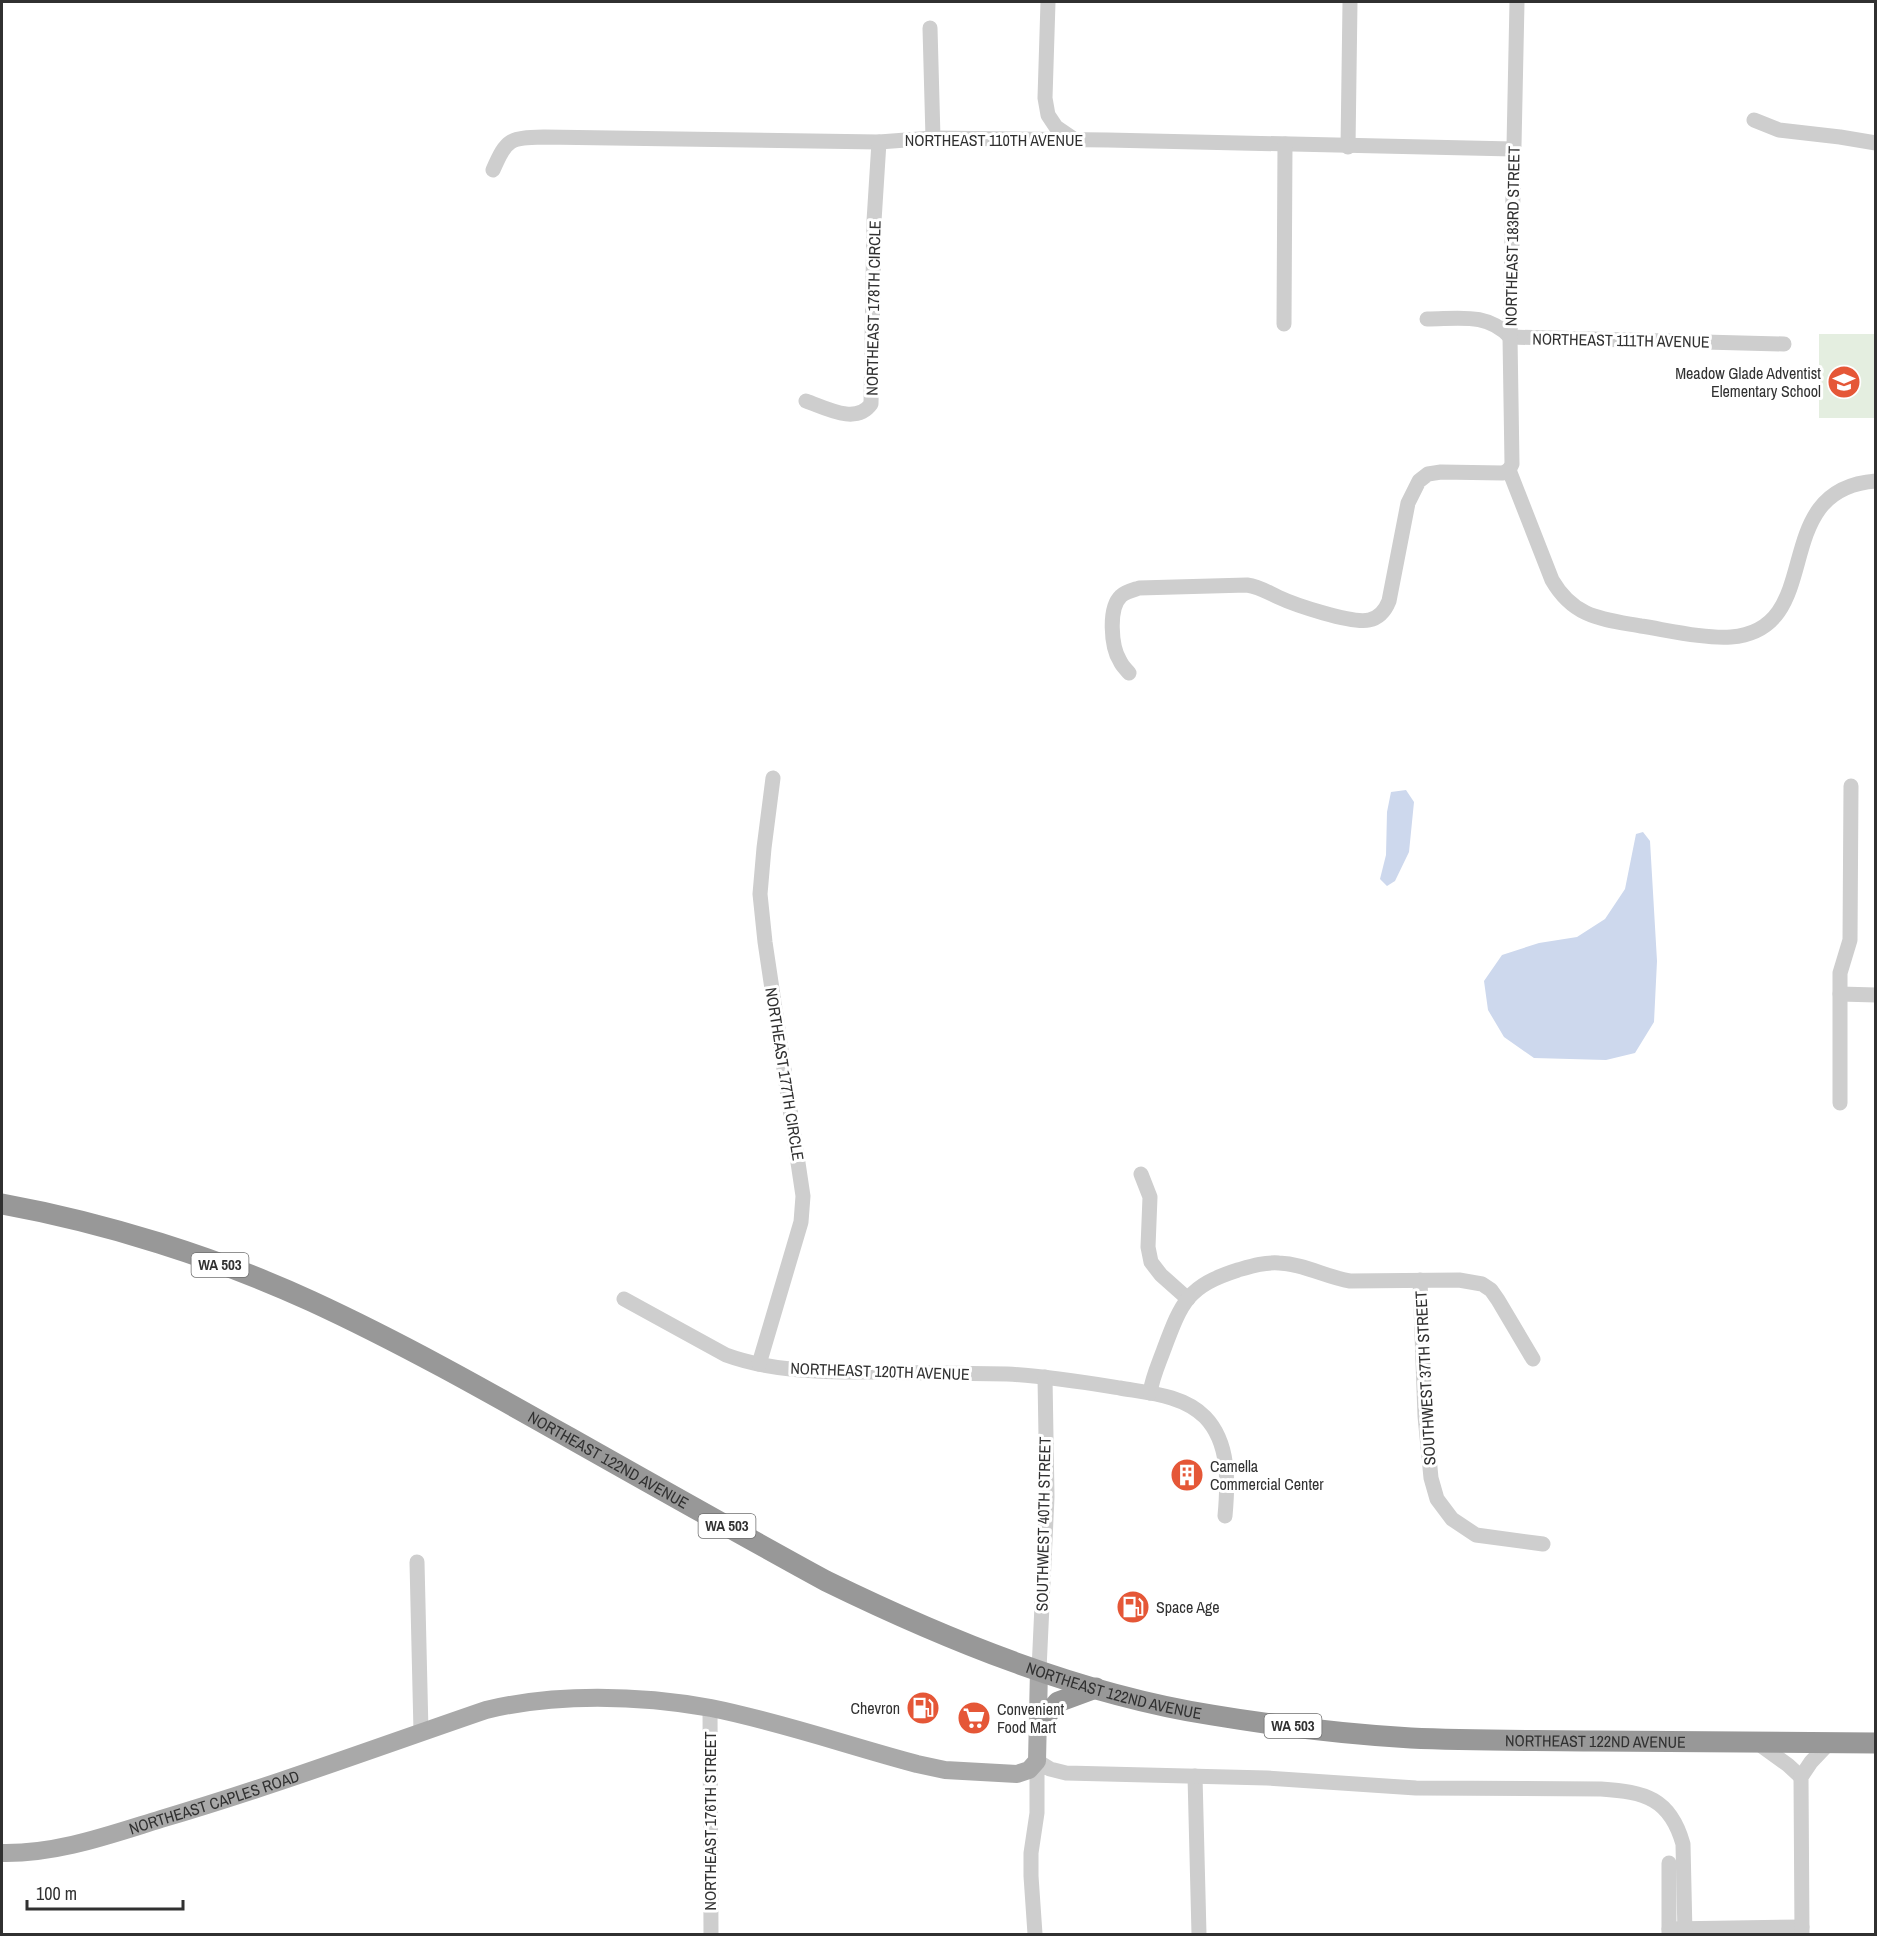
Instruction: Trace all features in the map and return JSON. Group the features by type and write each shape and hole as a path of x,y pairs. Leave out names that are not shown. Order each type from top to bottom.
{"highway":[{"name":"NORTHEAST 122ND AVENUE","path":"2,1204 107,1229 183,1252 259,1279 357,1323 426,1359 826,1581 891,1613 1039,1670 1096,1688 1212,1715 1334,1731 1424,1738 1875,1743"},
{"path":"1039,1724 1058,1702 1096,1688"}],"main road":[{"path":"421,1732 486,1710 512,1704 553,1698 635,1700 710,1708 882,1756 945,1770 1017,1774 1029,1770 1037,1761 1039,1670"},
{"name":"NORTHEAST CAPLES ROAD","path":"2,1853 39,1851 92,1840 216,1802 421,1732"}],"street":[{"path":"1048,2 1045,98 1048,116 1056,127 1076,140"},
{"path":"1348,147 1350,2"},
{"name":"NORTHEAST 183RD STREET","path":"1509,470 1512,464 1510,337 1517,2"},
{"path":"930,28 933,138"},
{"path":"1754,120 1779,130 1840,136 1875,143"},
{"name":"NORTHEAST 110TH AVENUE","path":"493,170 508,142 517,138 879,142 933,138 1513,149"},
{"name":"NORTHEAST 178TH CIRCLE","path":"806,401 849,415 866,411 871,404 874,221 879,142"},
{"path":"1284,324 1285,144"},
{"name":"NORTHEAST 111TH AVENUE","path":"1428,319 1484,319 1502,328 1510,337 1784,344"},
{"path":"1129,673 1117,655 1113,632 1114,608 1121,595 1138,588 1247,585 1263,588 1278,597 1320,611 1356,620 1370,620 1381,614 1389,601 1408,503 1419,481 1434,472 1503,473 1509,470 1552,580 1562,595 1584,613 1597,618 1720,637 1732,637 1751,632 1774,618 1790,593 1806,533 1824,502 1845,487 1875,481"},
{"name":"NORTHEAST 177TH CIRCLE","path":"759,1364 801,1222 804,1196 765,942 760,894 773,778"},
{"path":"1840,1102 1840,972 1850,940 1851,786"},
{"path":"1840,994 1875,995"},
{"path":"1141,1174 1150,1197 1148,1247 1151,1262 1161,1275 1188,1299"},
{"path":"1150,1393 1177,1316 1195,1290 1208,1280 1266,1263 1297,1265 1350,1281 1459,1280 1482,1284 1491,1290 1498,1300 1533,1359"},
{"name":"SOUTHWEST 37TH STREET","path":"1420,1281 1422,1374 1428,1455 1437,1499 1452,1519 1476,1535 1543,1544"},
{"name":"NORTHEAST 120TH AVENUE","path":"624,1299 726,1355 744,1362 814,1372 1008,1374 1045,1377 1150,1393 1174,1399 1198,1411 1215,1429 1222,1444 1227,1497 1225,1516"},
{"name":"SOUTHWEST 40TH STREET","path":"1039,1670 1047,1497 1045,1377"},
{"path":"417,1562 421,1732"},
{"name":"NORTHEAST 176TH STREET","path":"710,1708 711,1935"},
{"path":"1756,1742 1801,1777"},
{"path":"1669,1863 1669,1932 1802,1931 1801,1777 1811,1762 1830,1743"},
{"path":"1035,1935 1031,1910 1031,1853 1037,1813 1037,1761 1058,1772 1066,1773 1267,1778 1416,1788 1632,1791 1661,1805 1672,1817 1679,1830 1683,1844 1686,1931"},
{"path":"1195,1776 1199,1935"}],"green space":[{"path":"1819,334 1875,334 1875,418 1819,418"}],"water":[{"path":"1406,790 1414,802 1409,852 1395,881 1387,886 1380,879 1386,855 1387,812 1391,792"},
{"path":"1643,832 1650,841 1657,961 1654,1022 1635,1053 1606,1060 1534,1058 1504,1037 1488,1010 1484,981 1502,955 1539,943 1577,937 1605,919 1625,889 1636,834"}],"place":[{"name":"Meadow Glade Adventist Elementary School","path":"1844,382"},
{"name":"Camella Commercial Center","path":"1187,1475"},
{"name":"Space Age","path":"1133,1607"},
{"name":"Chevron","path":"923,1708"},
{"name":"Convenient Food Mart","path":"974,1718"}]}
